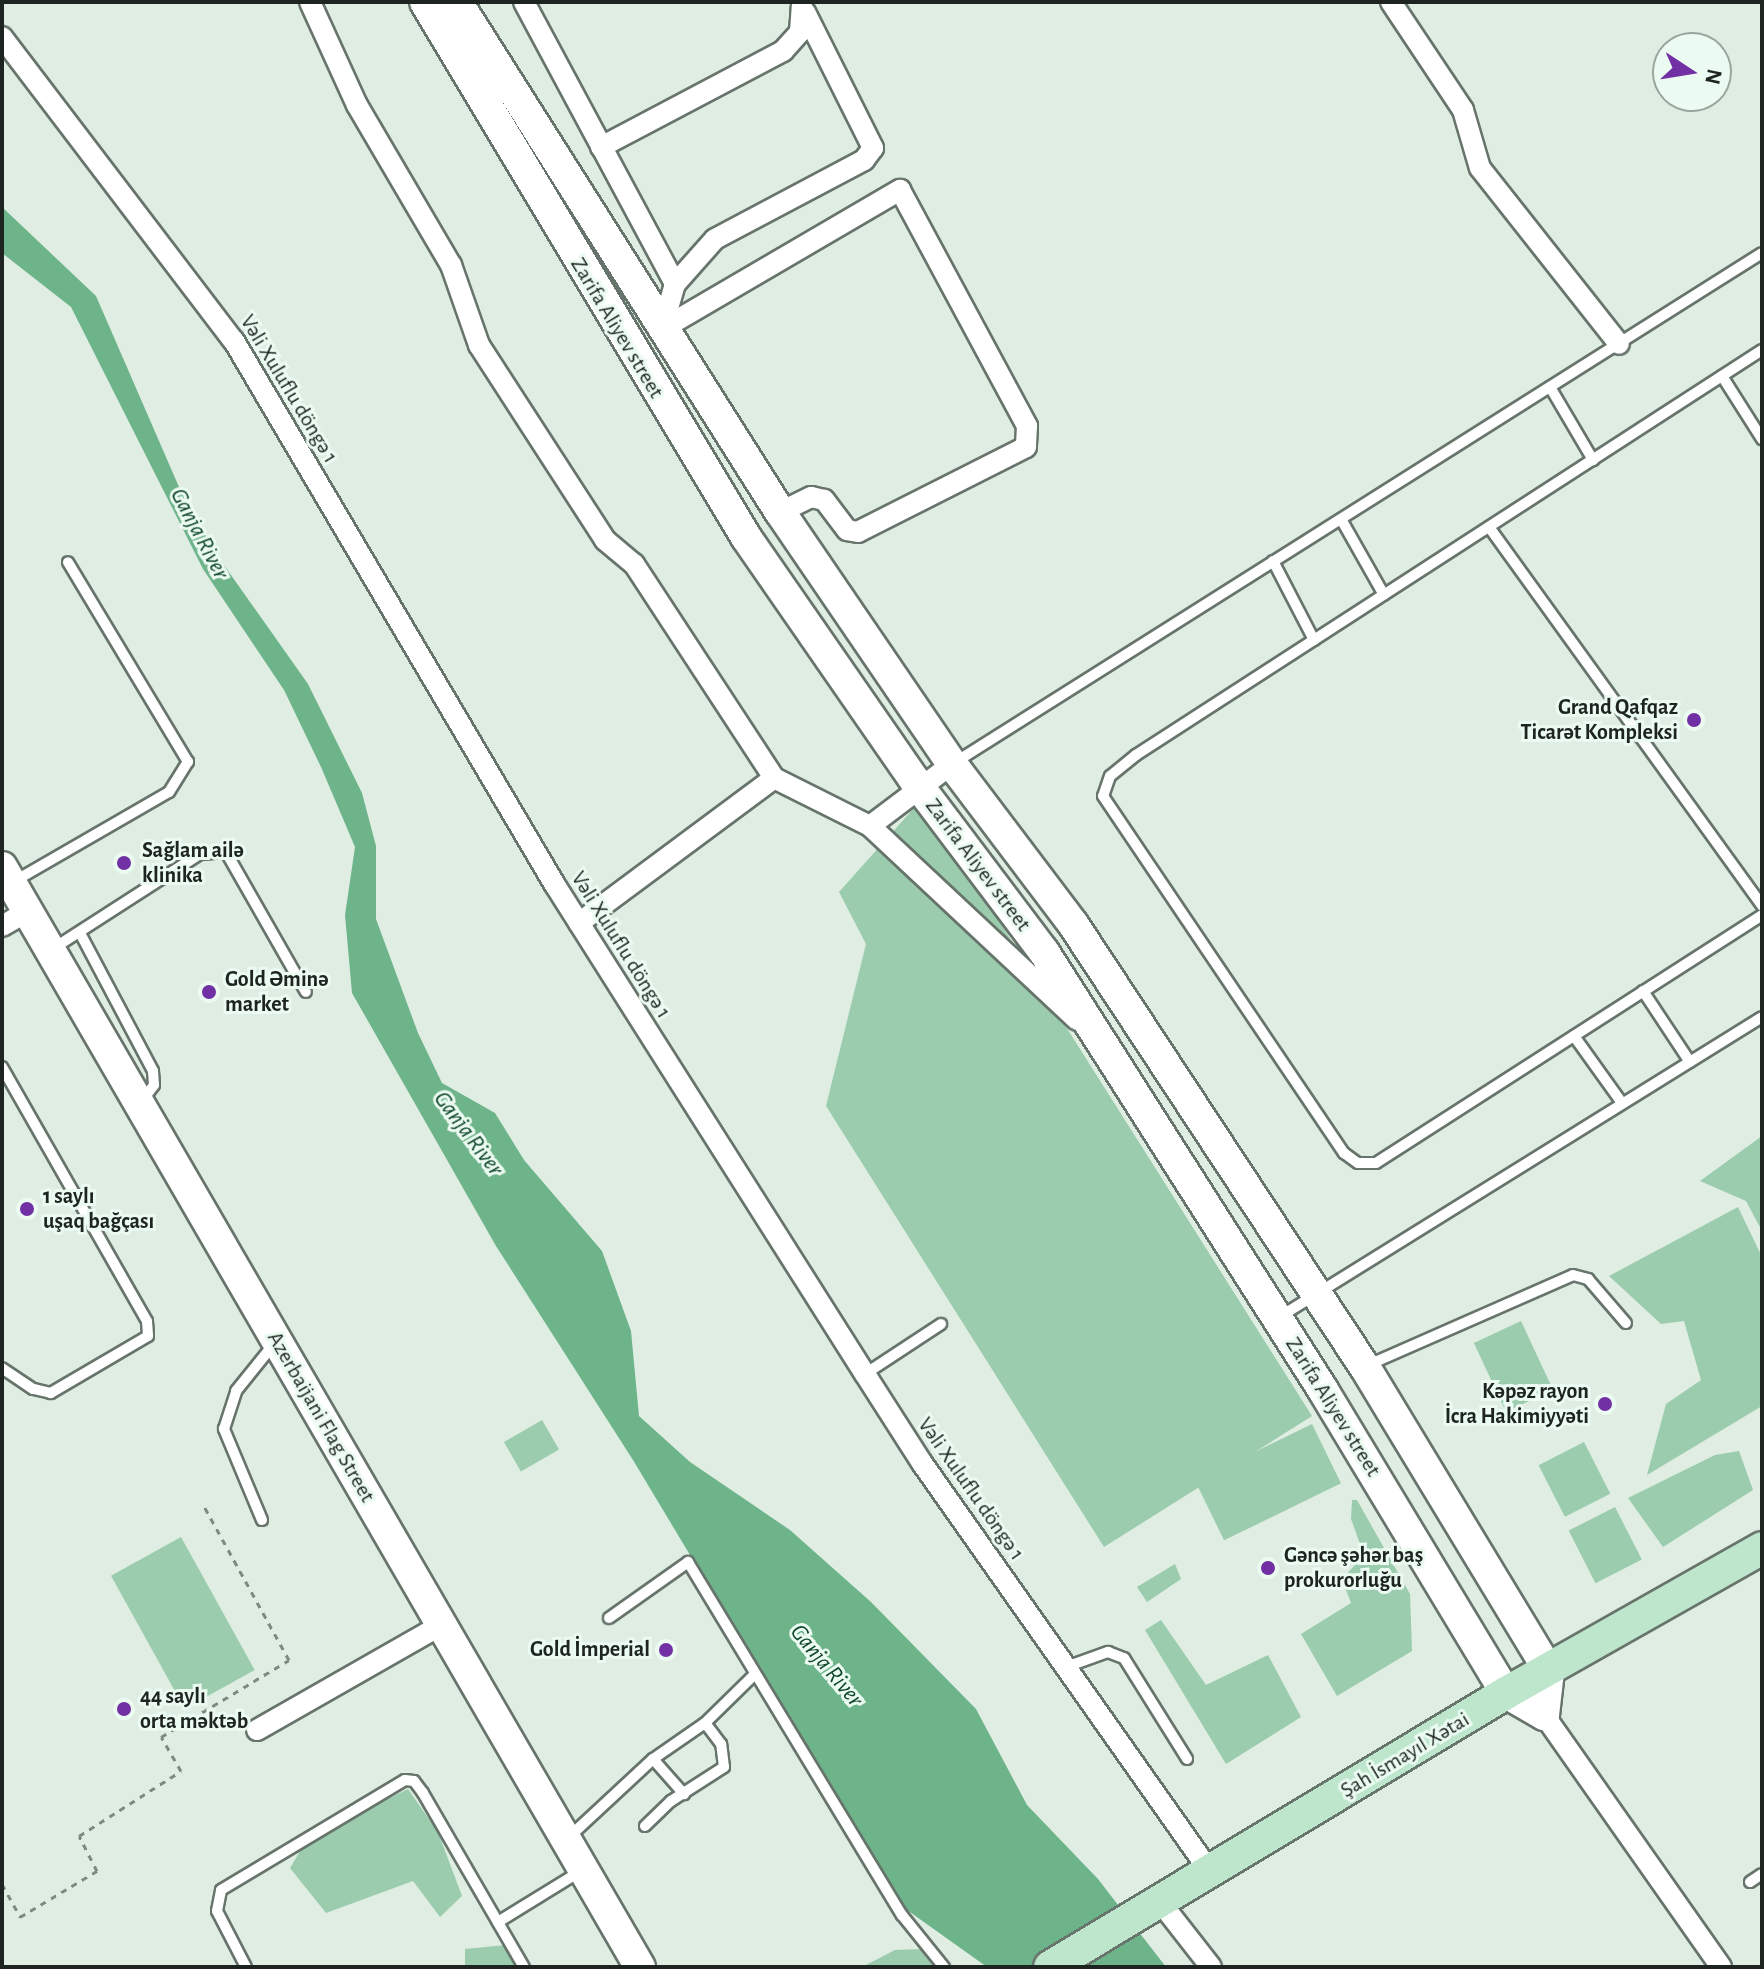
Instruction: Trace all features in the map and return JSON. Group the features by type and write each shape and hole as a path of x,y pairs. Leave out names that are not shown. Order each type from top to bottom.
{"main road":[{"name":"Şah İsmayıl Xətai","path":"1050,1967 1152,1909 1506,1693 1762,1548"}],"street":[{"path":"310,2 357,105 451,265 479,345 605,540 634,564 774,778 870,826 1101,1042"},
{"path":"524,2 675,284"},
{"path":"1391,2 1463,110 1480,168 1619,344"},
{"path":"601,147 783,51 800,32 803,7"},
{"path":"662,329 675,284 715,239 864,160 873,148 803,7"},
{"name":"Zarifa Aliyev street","path":"452,9 780,512 952,764 1073,924 1364,1366 1549,1671"},
{"name":"Zarifa Aliyev street","path":"452,9 746,537 921,789 1044,952 1278,1318 1506,1693 1544,1715 1721,1967"},
{"name":"Vəli Xuluflu döngə 1","path":"2,37 234,341 579,923 865,1374 1211,1873"},
{"path":"662,329 900,190 1027,426 1026,447 858,532 847,530 824,500 811,497 780,512"},
{"path":"870,826 952,764"},
{"path":"579,923 774,778"},
{"name":"Azerbaijani Flag Street","path":"7,875 53,949 640,1967"},
{"path":"2,926 28,911"},
{"path":"257,1730 441,1625"},
{"path":"1544,1715 1549,1671"},
{"path":"1152,1909 1211,1967"}],"lane":[{"path":"952,764 1762,253"},
{"path":"1762,350 1136,755 1110,776 1103,796 1344,1153 1358,1163 1376,1163 1762,915"},
{"path":"1722,376 1762,439"},
{"path":"1550,387 1593,460"},
{"path":"1341,519 1384,595"},
{"path":"1489,527 1762,906"},
{"path":"1273,561 1314,640"},
{"path":"7,875 169,792 188,762 68,562"},
{"path":"53,949 200,854 226,852 306,992"},
{"path":"80,933 153,1071 154,1085 141,1103"},
{"path":"1643,991 1690,1062"},
{"path":"1278,1318 1762,1017"},
{"path":"1574,1036 1622,1103"},
{"path":"2,1067 147,1321 148,1336 51,1393 33,1389 2,1368"},
{"path":"1364,1366 1573,1275 1588,1279 1626,1323"},
{"path":"865,1374 941,1324"},
{"path":"262,1520 224,1429 236,1391 277,1340"},
{"path":"609,1618 688,1562 902,1915 944,1967"},
{"path":"1066,1667 1108,1652 1124,1658 1187,1759"},
{"path":"566,1840 653,1759 705,1723 754,1675"},
{"path":"645,1826 724,1767 721,1744 705,1723"},
{"path":"653,1759 684,1794"},
{"path":"246,1967 217,1911 221,1890 405,1780 414,1781 423,1793 524,1967"},
{"path":"498,1922 583,1870"},
{"path":"1750,1882 1762,1874"}],"path":[{"path":"2,1884 20,1917 97,1871 79,1836 181,1771 161,1737 289,1660 204,1506"}],"shaded area":[{"path":"922,799 1312,1416 1104,1547 826,1106 866,944 839,892"},
{"path":"1762,1136 1762,1231 1746,1201 1700,1181"},
{"path":"1738,1207 1762,1257 1762,1406 1647,1475 1666,1404 1701,1380 1684,1321 1661,1324 1609,1276"},
{"path":"1521,1321 1553,1390 1506,1412 1474,1343"},
{"path":"542,1420 559,1449 521,1471 504,1442"},
{"path":"1312,1424 1341,1483 1224,1540 1195,1481"},
{"path":"1584,1442 1610,1494 1565,1517 1539,1465"},
{"path":"1739,1451 1753,1490 1663,1547 1628,1498 1715,1455"},
{"path":"1352,1500 1357,1500 1410,1594 1412,1651 1337,1696 1301,1634 1351,1603 1342,1579 1364,1555 1351,1519"},
{"path":"1615,1507 1642,1560 1595,1583 1569,1531"},
{"path":"181,1537 255,1670 185,1709 111,1576"},
{"path":"1175,1564 1181,1579 1147,1602 1137,1587"},
{"path":"1161,1620 1206,1685 1268,1655 1301,1717 1226,1764 1145,1630"},
{"path":"408,1789 438,1832 462,1896 440,1917 413,1881 326,1913 290,1868 308,1838"},
{"path":"506,1945 519,1967 465,1967 465,1949"},
{"path":"923,1949 936,1966 862,1967 895,1950"}],"water":[{"name":"Ganja River","path":"2,207 96,296 179,487 214,551 308,684 362,793 376,846 376,919 418,1033 442,1083 495,1113 524,1160 602,1251 631,1331 639,1416 690,1462 790,1530 871,1602 976,1709 1027,1805 1098,1879 1166,1967 987,1967 900,1905 633,1460 496,1246 352,993 345,915 355,847 321,767 284,690 203,569 71,307 2,253"}],"place":[{"name":"Grand Qafqaz Ticarət Kompleksi","path":"1694,720"},
{"name":"Sağlam ailə klinika","path":"124,863"},
{"name":"Gold Əminə market","path":"209,992"},
{"name":"1 saylı uşaq bağçası","path":"27,1209"},
{"name":"Kəpəz rayon İcra Hakimiyyəti","path":"1605,1404"},
{"name":"Gəncə şəhər baş prokurorluğu","path":"1268,1568"},
{"name":"Gold İmperial","path":"666,1650"},
{"name":"44 saylı orta məktəb","path":"124,1709"}]}
